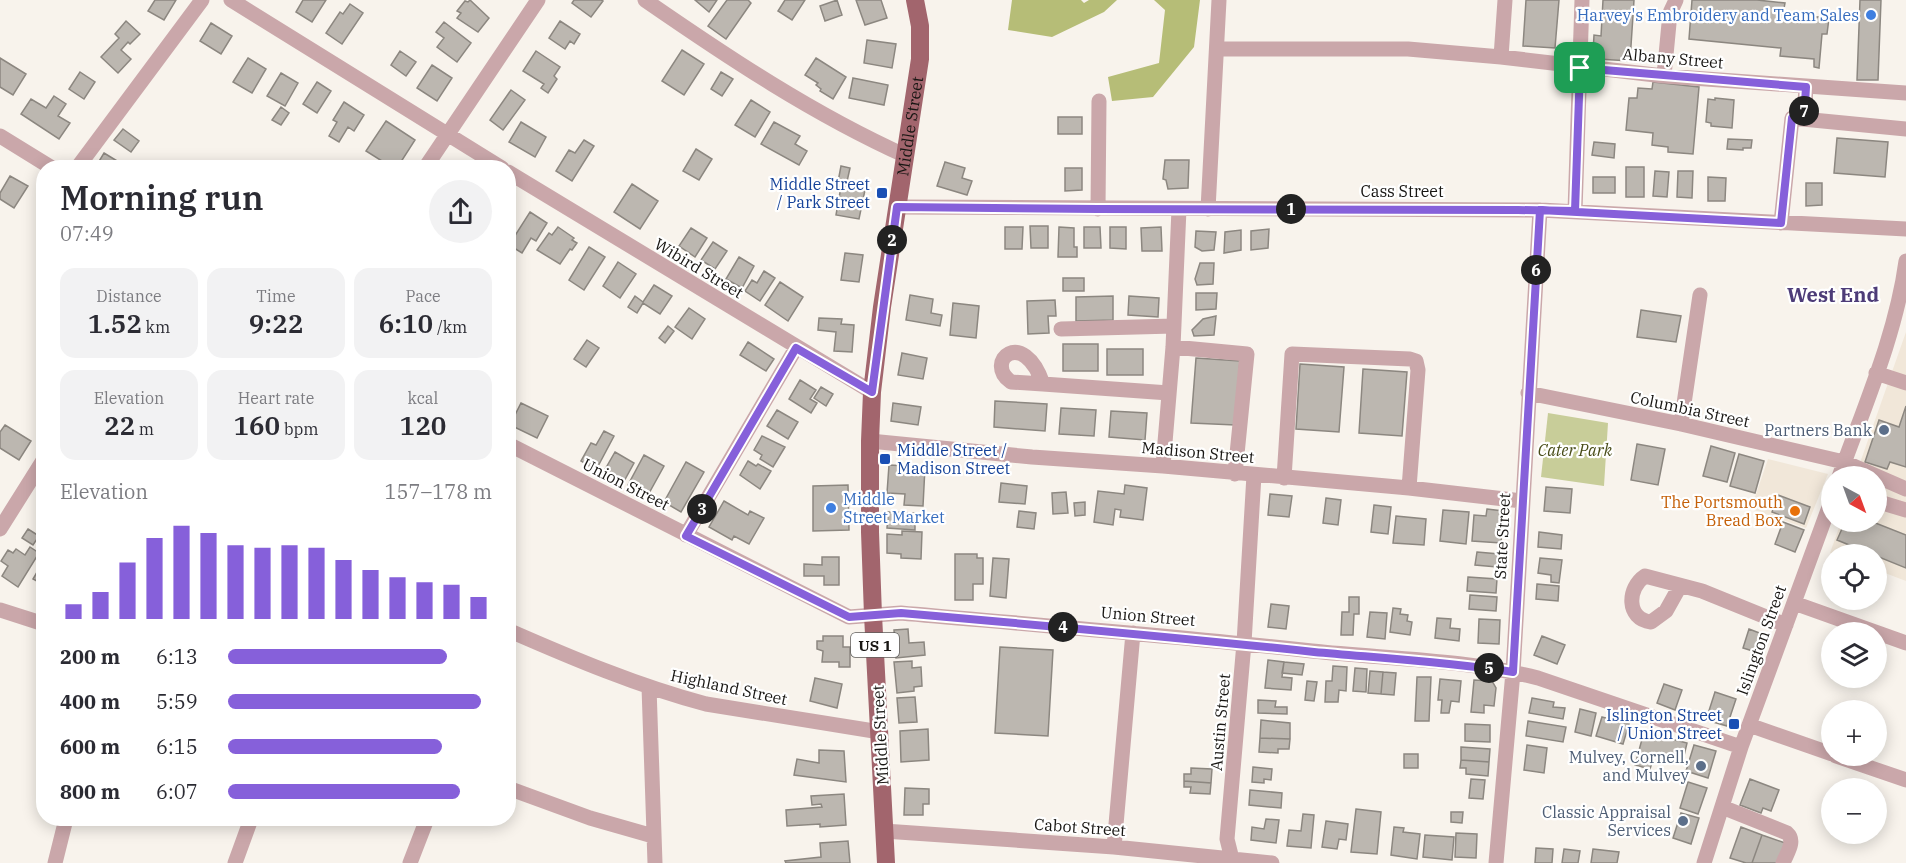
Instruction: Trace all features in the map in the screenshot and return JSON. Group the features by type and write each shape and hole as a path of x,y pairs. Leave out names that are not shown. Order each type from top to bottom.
{"main road":[{"name":"Middle Street","path":"886,863 873,615 870,441 872,392 920,59 920,26 915,0"}],"street":[{"path":"83,160 202,0"},
{"path":"231,0 489,160"},
{"path":"430,160 538,0"},
{"path":"645,0 745,69 799,102 906,156"},
{"path":"1208,209 1219,0"},
{"path":"1501,57 1505,0"},
{"path":"1575,211 1582,0"},
{"path":"1664,76 1670,14 1676,0"},
{"name":"Albany Street","path":"1218,49 1408,50 1501,57 1664,76 1906,93"},
{"path":"1804,119 1806,87"},
{"path":"1098,209 1099,101"},
{"path":"1781,223 1792,118 1906,129"},
{"path":"0,136 39,160"},
{"name":"Wibird Street","path":"516,177 872,392"},
{"name":"Cass Street","path":"897,207 1540,210 1906,230"},
{"path":"1163,466 1173,347 1179,209"},
{"name":"State Street","path":"1496,863 1513,672 1540,210"},
{"path":"1843,466 1903,296 1906,261"},
{"path":"1680,424 1700,295"},
{"path":"1061,329 1174,326"},
{"path":"1173,347 1247,354 1235,474"},
{"path":"686,536 796,348"},
{"path":"1284,478 1292,354 1410,358 1416,361 1418,370 1409,488"},
{"path":"1876,373 1906,383"},
{"path":"1043,384 1169,393"},
{"name":"Columbia Street","path":"1528,393 1680,424 1828,466"},
{"name":"Madison Street","path":"870,441 1032,457 1409,488 1522,501"},
{"name":"Union Street","path":"516,448 849,617 901,613 1465,665 1538,678 1741,747"},
{"path":"0,530 36,472"},
{"name":"Austin Street","path":"1232,861 1227,839 1244,643 1254,476"},
{"name":"Columbia Street","path":"1887,484 1905,489"},
{"path":"1887,504 1902,508 1905,489"},
{"name":"Islington Street","path":"1704,863 1741,747 1821,528"},
{"path":"1680,586 1702,591 1786,625"},
{"path":"1794,603 1906,643"},
{"path":"0,610 36,621"},
{"name":"Highland Street","path":"516,633 649,687 706,704 880,732"},
{"path":"1114,847 1133,633"},
{"path":"649,687 655,863"},
{"path":"1749,725 1821,750"},
{"path":"1865,766 1906,780"},
{"path":"516,791 590,818 653,836"},
{"path":"1722,807 1787,833 1792,841 1783,863"},
{"path":"55,863 64,826"},
{"path":"235,863 248,826"},
{"path":"410,863 424,826"},
{"name":"Cabot Street","path":"884,831 1114,847 1232,861 1272,863"}],"shaded area":[{"path":"1906,332 1906,581 1887,574 1887,544 1833,544 1837,532 1887,532 1887,466 1859,466"},
{"path":"1768,459 1821,472 1821,491 1806,528 1751,509"}],"green space":[{"path":"1012,0 1081,0 1084,3 1089,0 1117,0 1104,12 1052,37 1008,30"},
{"path":"1154,0 1200,0 1194,47 1153,97 1112,101 1108,77 1159,63 1165,10"},
{"name":"Cater Park","path":"1548,413 1608,423 1604,486 1541,477"}],"building":[{"path":"155,0 176,0 164,20 148,11"},
{"path":"303,0 326,0 312,22 296,12"},
{"path":"470,0 489,18 478,32 457,18 461,13 457,11 465,1"},
{"path":"574,0 603,1 591,17 572,3"},
{"path":"695,0 717,0 709,12"},
{"path":"727,0 748,0 751,3 726,39 708,26"},
{"path":"785,0 805,0 792,20 778,11"},
{"path":"837,0 842,15 825,21 820,6"},
{"path":"856,0 881,0 887,18 865,25"},
{"path":"1526,0 1559,0 1555,48 1523,46"},
{"path":"1603,0 1634,0 1630,61 1598,59 1598,53 1593,53 1594,35 1601,36"},
{"path":"1692,0 1757,0 1785,3 1783,14 1829,18 1827,34 1822,34 1819,68 1814,67 1814,59 1780,56 1781,48 1689,39"},
{"path":"1860,0 1881,0 1878,80 1857,80"},
{"path":"350,4 363,13 342,44 326,33 340,12 343,14"},
{"path":"126,21 140,34 121,50 131,59 118,73 101,57 119,38 115,34"},
{"path":"560,21 580,34 574,44 570,41 565,49 549,38"},
{"path":"444,22 471,43 457,62 437,47 444,38 436,32"},
{"path":"211,23 232,36 221,54 200,41"},
{"path":"867,40 896,44 892,68 864,63"},
{"path":"682,50 704,64 684,95 662,81"},
{"path":"400,51 416,62 406,76 391,65"},
{"path":"536,51 560,67 554,76 557,79 548,93 541,88 544,84 523,71"},
{"path":"0,58 26,74 13,95 0,87"},
{"path":"248,58 266,69 252,93 233,82"},
{"path":"816,58 846,77 833,99 820,91 821,89 816,85 818,83 805,75"},
{"path":"432,65 452,78 437,101 417,88"},
{"path":"80,72 95,82 84,99 69,89"},
{"path":"721,72 733,79 722,96 711,89"},
{"path":"281,73 298,83 285,106 267,96"},
{"path":"853,78 888,85 884,105 849,98"},
{"path":"317,82 331,91 317,113 303,104"},
{"path":"1653,82 1699,87 1693,154 1668,152 1668,147 1652,145 1653,133 1626,130 1629,98 1637,98 1638,88 1652,89"},
{"path":"511,90 525,100 503,130 490,120"},
{"path":"54,96 66,104 58,116 70,123 59,139 21,114 31,99 46,108"},
{"path":"1715,98 1734,100 1732,128 1711,126 1711,123 1706,122 1708,99 1715,100"},
{"path":"751,100 770,112 755,137 735,125"},
{"path":"344,102 364,115 354,131 348,127 339,142 329,136 337,122 333,120"},
{"path":"281,107 289,113 281,125 272,120"},
{"path":"1058,117 1082,117 1082,134 1058,134"},
{"path":"386,121 415,140 402,160 380,160 366,151"},
{"path":"521,122 546,137 535,157 509,142"},
{"path":"774,122 800,136 795,144 807,151 799,165 761,144"},
{"path":"123,129 139,141 131,152 114,140"},
{"path":"1837,138 1888,142 1885,177 1834,173"},
{"path":"1728,139 1752,140 1751,148 1727,149"},
{"path":"584,140 594,146 572,181 556,171 569,150 575,153"},
{"path":"1594,142 1615,144 1614,158 1592,155"},
{"path":"696,149 712,159 699,180 683,171"},
{"path":"104,153 116,160 100,160"},
{"path":"1165,160 1189,160 1188,188 1168,189 1166,180 1163,179"},
{"path":"945,162 965,168 962,178 972,181 967,195 937,186"},
{"path":"841,166 850,168 846,186 865,190 859,219 836,215 841,187 837,187"},
{"path":"1626,167 1644,167 1644,197 1626,197"},
{"path":"1065,168 1082,168 1082,190 1065,191"},
{"path":"1655,171 1669,172 1667,197 1653,196"},
{"path":"1678,171 1693,171 1692,198 1677,197"},
{"path":"10,176 28,186 14,208 0,199 0,193"},
{"path":"1593,177 1615,177 1615,193 1593,193"},
{"path":"1708,177 1726,178 1725,201 1708,201"},
{"path":"1806,183 1822,183 1822,205 1806,206"},
{"path":"632,184 658,201 640,229 614,212"},
{"path":"530,212 547,223 536,241 531,238 522,253 516,249 516,234"},
{"path":"1030,226 1048,226 1048,248 1031,248"},
{"path":"558,227 574,238 572,240 577,243 560,264 537,250 549,233 552,235"},
{"path":"1005,227 1023,227 1022,249 1005,249"},
{"path":"1059,227 1074,228 1074,247 1077,247 1077,257 1058,257"},
{"path":"1084,227 1100,227 1101,248 1084,248"},
{"path":"1110,227 1126,227 1126,249 1110,248"},
{"path":"1161,227 1162,251 1142,251 1141,228"},
{"path":"691,228 707,238 695,257 679,246"},
{"path":"1269,229 1268,248 1251,250 1251,231"},
{"path":"1241,230 1241,250 1224,253 1225,232"},
{"path":"1196,231 1216,232 1214,250 1202,251 1195,247"},
{"path":"713,242 727,251 715,269 701,260"},
{"path":"589,247 605,257 584,290 569,280"},
{"path":"845,253 863,255 859,282 841,280"},
{"path":"739,257 754,266 742,288 726,279"},
{"path":"618,262 636,274 620,298 603,286"},
{"path":"1200,263 1214,263 1213,284 1197,285 1195,279"},
{"path":"764,271 775,278 760,301 745,291 752,280 757,283"},
{"path":"1063,278 1084,278 1084,291 1063,291"},
{"path":"780,282 803,297 788,321 765,305"},
{"path":"654,285 672,296 660,314 643,303 637,313 628,307 635,296 643,302"},
{"path":"1196,293 1217,293 1216,309 1196,310"},
{"path":"910,295 933,299 931,313 942,315 940,326 906,320"},
{"path":"1113,296 1113,320 1076,321 1076,297"},
{"path":"1129,296 1159,298 1158,317 1128,315"},
{"path":"1055,300 1056,316 1048,316 1049,333 1028,334 1027,301"},
{"path":"953,303 979,306 976,338 950,335"},
{"path":"689,308 705,319 692,339 675,327"},
{"path":"1641,310 1681,316 1676,342 1637,337"},
{"path":"1216,316 1214,335 1194,336 1192,330 1203,319"},
{"path":"819,318 842,319 841,324 854,325 852,352 834,351 836,332 818,330"},
{"path":"668,326 674,331 665,343 659,338"},
{"path":"587,340 599,348 586,367 574,359"},
{"path":"748,342 774,359 766,371 740,355"},
{"path":"1063,344 1098,344 1098,371 1063,371"},
{"path":"1107,349 1143,349 1143,375 1107,375"},
{"path":"902,353 927,358 923,379 898,375"},
{"path":"1196,358 1240,361 1235,425 1191,423"},
{"path":"1300,364 1344,367 1339,432 1296,429"},
{"path":"1363,369 1407,372 1402,436 1359,433"},
{"path":"800,380 816,390 810,399 817,403 811,413 789,399"},
{"path":"821,387 833,394 826,406 814,398"},
{"path":"995,401 1047,404 1045,431 994,427"},
{"path":"521,403 548,416 537,438 516,428 516,413"},
{"path":"893,403 921,407 918,425 891,421"},
{"path":"1906,406 1906,467 1890,462 1887,469 1887,466 1865,462 1879,420 1899,427"},
{"path":"1061,408 1096,410 1094,436 1059,434"},
{"path":"777,410 798,422 788,439 767,426"},
{"path":"1111,411 1147,413 1145,440 1109,437"},
{"path":"5,425 31,441 19,460 0,448 0,432"},
{"path":"604,431 614,436 596,470 581,461 591,443 596,445"},
{"path":"762,436 785,447 773,467 760,459 762,455 754,450"},
{"path":"1637,444 1665,449 1658,485 1631,480"},
{"path":"1711,446 1735,453 1727,482 1703,476"},
{"path":"615,452 634,463 623,483 603,473"},
{"path":"1739,454 1764,461 1755,493 1730,486"},
{"path":"644,455 664,466 648,495 628,485"},
{"path":"748,461 771,471 760,489 740,475"},
{"path":"686,462 704,472 681,512 664,502"},
{"path":"889,465 925,467 923,506 904,505 905,494 887,493"},
{"path":"1001,483 1027,486 1025,504 999,502"},
{"name":"Middle Street Market","path":"848,485 849,530 813,531 813,486"},
{"path":"1125,485 1147,488 1143,520 1120,517 1121,510 1115,509 1113,525 1094,522 1098,491 1124,494"},
{"path":"1546,487 1572,489 1570,513 1544,511"},
{"path":"1066,492 1068,513 1053,514 1052,493"},
{"path":"1270,494 1292,496 1289,517 1268,515"},
{"path":"1778,495 1810,507 1804,524 1772,512"},
{"path":"1326,498 1341,500 1338,525 1323,523"},
{"path":"724,501 748,515 750,511 764,518 749,544 734,536 732,540 709,527"},
{"path":"1085,502 1085,515 1075,516 1074,503"},
{"path":"1374,505 1391,507 1388,534 1371,532"},
{"path":"1487,509 1503,511 1501,543 1472,541 1474,515 1486,516"},
{"path":"1443,510 1469,512 1466,544 1440,541"},
{"path":"1019,511 1036,513 1034,529 1017,527"},
{"path":"888,512 915,513 915,530 887,528"},
{"path":"1396,516 1426,519 1424,545 1393,543"},
{"path":"1783,522 1804,530 1795,552 1775,544"},
{"path":"1887,528 1906,535 1906,568 1887,560 1887,544 1847,544 1837,540 1841,532 1887,532"},
{"path":"28,529 36,534 33,545 22,538"},
{"path":"902,531 922,532 921,559 901,558 901,554 887,553 887,534 902,535"},
{"path":"1539,532 1562,535 1561,549 1538,547"},
{"path":"30,547 36,551 36,558 18,587 2,576 8,566 1,561 8,550 13,553 16,549 25,555"},
{"path":"1477,552 1499,554 1497,567 1475,565"},
{"path":"955,554 977,554 977,558 983,558 983,584 973,584 973,600 955,600"},
{"path":"822,557 839,557 839,585 824,585 824,576 804,576 804,564 822,565"},
{"path":"993,558 1009,559 1006,598 990,596"},
{"path":"1540,558 1562,560 1559,583 1551,582 1551,575 1538,573"},
{"path":"1468,577 1497,579 1496,593 1467,591"},
{"path":"1537,584 1559,586 1558,601 1536,599"},
{"path":"1470,595 1497,597 1496,611 1469,609"},
{"path":"1349,597 1359,597 1359,614 1354,614 1353,635 1341,635 1342,612 1349,612"},
{"path":"1271,604 1289,606 1286,629 1268,627"},
{"path":"1393,608 1401,609 1400,614 1408,615 1407,621 1412,622 1410,635 1390,632"},
{"path":"1370,612 1387,613 1385,639 1367,637"},
{"path":"1437,618 1451,619 1450,628 1460,629 1459,641 1435,638"},
{"path":"1479,619 1500,620 1499,644 1478,643"},
{"path":"908,629 909,643 924,642 925,655 896,658 894,630"},
{"path":"1749,629 1762,634 1756,652 1743,648"},
{"path":"823,636 843,636 843,647 850,647 850,667 839,667 839,662 822,662 823,651 817,649 817,641 823,641"},
{"path":"1542,636 1565,645 1557,664 1534,655"},
{"path":"1000,647 1053,650 1048,736 995,733"},
{"path":"1268,660 1284,662 1282,677 1292,678 1291,690 1265,688"},
{"path":"912,661 912,668 921,667 922,686 914,687 914,691 897,693 894,662"},
{"path":"1284,662 1304,664 1302,675 1282,673"},
{"path":"1333,666 1347,667 1346,691 1339,690 1338,702 1325,702 1326,681 1332,681"},
{"path":"1355,668 1367,669 1366,692 1353,691"},
{"path":"1370,671 1383,672 1381,694 1368,693"},
{"path":"1383,672 1396,673 1394,695 1381,694"},
{"path":"1417,677 1431,677 1429,721 1415,721"},
{"path":"815,678 842,684 837,708 810,701"},
{"path":"1440,679 1461,681 1459,702 1451,701 1449,713 1441,713 1442,700 1438,700"},
{"path":"1474,680 1492,681 1496,688 1494,706 1484,705 1484,713 1471,712"},
{"path":"1307,681 1317,682 1314,701 1305,700"},
{"path":"1664,684 1682,690 1675,710 1657,703"},
{"path":"1715,692 1736,699 1727,726 1706,720"},
{"path":"915,697 917,722 899,723 897,698"},
{"path":"1532,698 1554,702 1553,707 1565,708 1563,719 1529,713"},
{"path":"1258,700 1276,701 1275,707 1287,707 1287,714 1258,713"},
{"path":"1580,709 1596,713 1591,736 1575,732"},
{"path":"1602,717 1629,724 1623,744 1596,736"},
{"path":"1261,720 1290,723 1290,739 1260,738"},
{"path":"1528,721 1566,727 1563,742 1526,736"},
{"path":"1465,724 1490,725 1490,742 1465,741"},
{"path":"928,729 929,760 901,762 900,731"},
{"path":"1644,732 1687,743 1683,760 1655,753 1650,769 1635,765"},
{"path":"1260,738 1290,739 1289,749 1278,749 1278,753 1259,752"},
{"path":"1527,745 1547,748 1544,773 1524,770"},
{"path":"1694,745 1716,751 1708,778 1686,771"},
{"path":"1461,747 1490,749 1489,762 1461,760"},
{"path":"819,750 844,751 846,782 794,775 797,759 819,763"},
{"path":"1404,754 1418,754 1418,768 1404,768"},
{"path":"1461,760 1489,762 1488,776 1466,774 1466,768 1460,768"},
{"path":"1253,767 1272,769 1271,780 1264,779 1264,783 1252,782"},
{"path":"1191,768 1212,769 1211,783 1184,781 1184,774 1191,774"},
{"path":"1471,779 1485,780 1483,799 1469,798"},
{"path":"1750,779 1779,790 1771,811 1763,808 1761,813 1740,805"},
{"path":"1184,781 1211,783 1210,794 1190,793 1191,787 1184,787"},
{"path":"1688,782 1707,788 1698,814 1680,808"},
{"path":"905,788 929,789 929,804 923,804 923,815 904,815"},
{"path":"1250,790 1282,793 1281,808 1249,805"},
{"path":"844,794 846,825 787,826 786,810 822,807 821,804 812,805 811,796"},
{"path":"1356,809 1381,812 1377,854 1351,852"},
{"path":"1451,812 1463,812 1462,823 1451,822"},
{"path":"1681,813 1699,818 1691,844 1673,838"},
{"path":"1303,814 1314,815 1311,848 1287,846 1289,830 1301,831"},
{"path":"1266,819 1279,820 1276,843 1251,840 1252,827 1264,829"},
{"path":"1326,821 1348,824 1346,840 1339,839 1337,849 1322,847"},
{"path":"1394,827 1404,828 1403,832 1420,834 1417,859 1391,855"},
{"path":"1741,827 1762,835 1752,863 1730,858"},
{"path":"1456,833 1477,834 1476,858 1455,857"},
{"path":"1425,835 1454,837 1452,860 1423,857"},
{"path":"1762,835 1788,844 1781,863 1752,863"},
{"path":"848,841 850,863 786,863 785,861 821,857 820,843"},
{"path":"1536,848 1553,849 1552,863 1535,863"},
{"path":"1564,849 1580,851 1578,863 1562,863"},
{"path":"1593,849 1619,852 1617,863 1591,863"}],"place":[{"name":"Harvey's Embroidery and Team Sales","path":"1871,15"},
{"name":"Middle Street / Park Street","path":"882,193"},
{"name":"Partners Bank","path":"1884,430"},
{"name":"Middle Street / Madison Street","path":"885,459"},
{"name":"Middle Street Market","path":"831,508"},
{"name":"The Portsmouth Bread Box","path":"1795,511"},
{"name":"Islington Street / Union Street","path":"1734,724"},
{"name":"Mulvey, Cornell, and Mulvey","path":"1701,766"},
{"name":"Classic Appraisal Services","path":"1683,821"}],"district":[{"name":"West End","path":"1833,294"}],"route":[{"path":"1580,68 1575,211 1540,210 926,208 897,207 872,392 796,348 686,536 849,617 901,613 1244,643 1315,652 1465,665 1513,672 1540,210 1781,223 1792,118 1804,119 1806,87 1580,68"}]}
